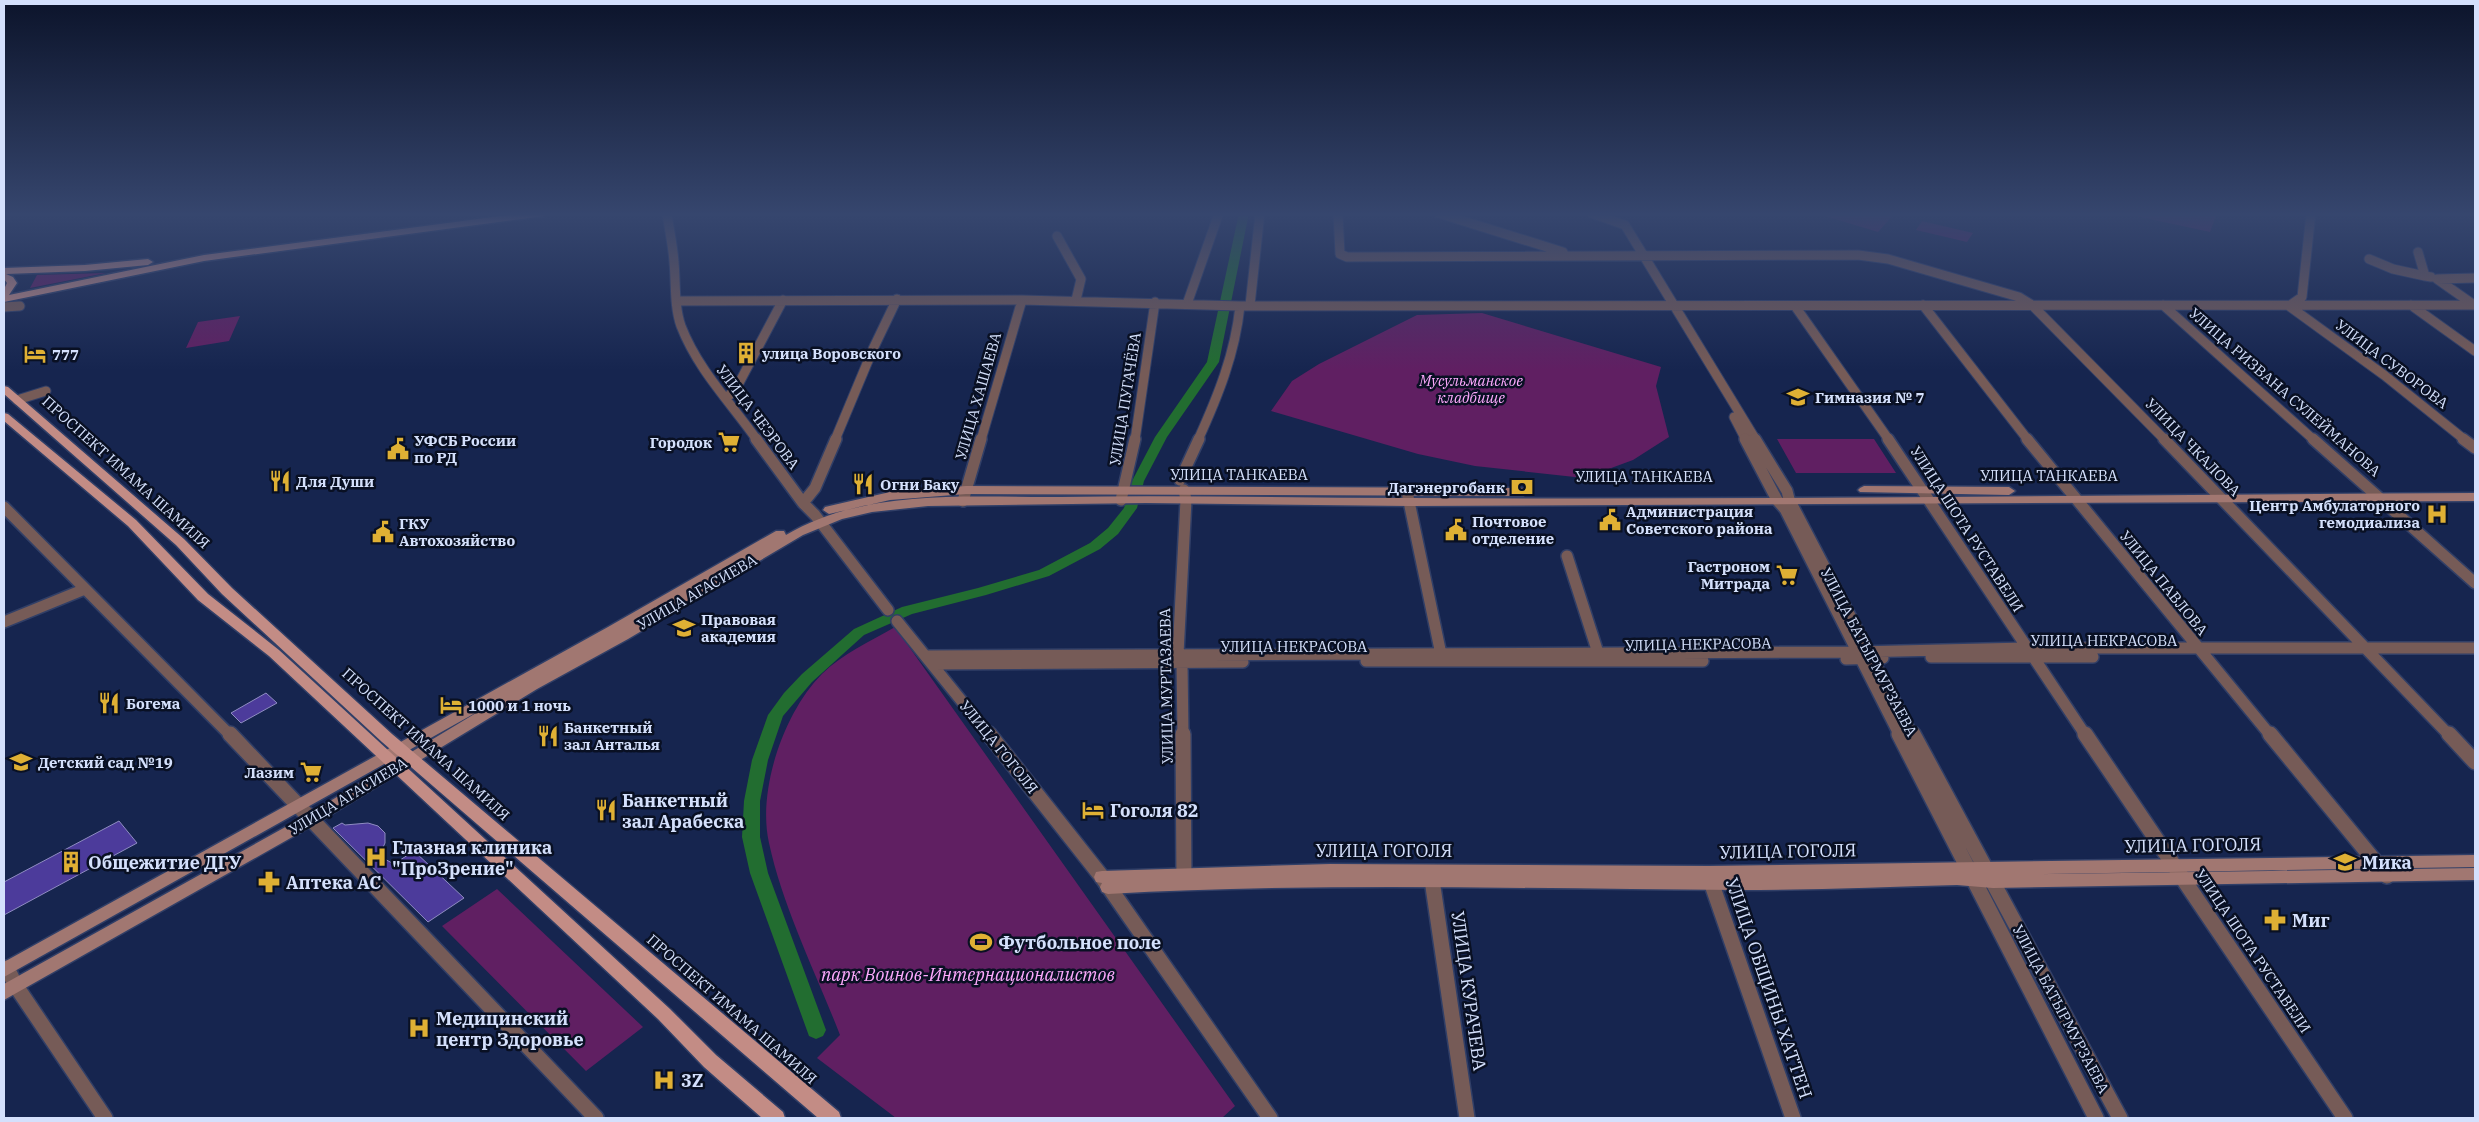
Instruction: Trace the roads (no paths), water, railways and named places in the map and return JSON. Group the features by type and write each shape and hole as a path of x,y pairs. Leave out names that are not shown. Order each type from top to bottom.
{"main road":[{"path":"4,271 113,265"},
{"path":"4,297 166,265"},
{"path":"4,276 10,279 12,283 4,297"},
{"name":"ПРОСПЕКТ ИМАМА ШАМИЛЯ","path":"4,389 180,542 227,591 664,1014 710,1061 776,1118"},
{"name":"ПРОСПЕКТ ИМАМА ШАМИЛЯ","path":"4,416 132,523 203,597 274,653 832,1118"},
{"name":"УЛИЦА ТАНКАЕВА","path":"818,518 872,508 928,502 965,495 1124,493 1146,495 1183,490 1409,497 1925,494 2073,496 2376,493 2475,490"},
{"name":"УЛИЦА ТАНКАЕВА","path":"2376,493 2475,497"},
{"name":"УЛИЦА АГАСИЕВА","path":"6,969 297,805 398,758 532,686 818,518"},
{"name":"УЛИЦА АГАСИЕВА","path":"10,989 312,819 398,758"},
{"name":"УЛИЦА ГОГОЛЯ","path":"1105,882 1184,877 1431,874 1710,877 1970,874 1990,876 2180,871 2374,862 2475,861"},
{"name":"УЛИЦА ГОГОЛЯ","path":"2180,871 2387,876 2475,874"}],"street":[{"name":"УЛИЦА ЧЕЭРОВА","path":"674,265 676,301 681,326 710,381 727,398 803,503 818,518 888,610"},
{"path":"1073,265 1081,279 1076,300"},
{"path":"1187,304 1201,265"},
{"path":"1183,490 1227,374 1245,306 1252,265"},
{"name":"УЛИЦА БАТЫРМУРЗАЕВА","path":"1648,265 1674,306 1781,496 1864,655 1970,874 2096,1118"},
{"path":"1906,265 2014,295 2032,305"},
{"path":"2289,306 2302,297 2305,265"},
{"path":"2384,265 2437,279 2475,278"},
{"path":"2422,265 2425,276"},
{"path":"2437,279 2474,305"},
{"path":"803,503 815,488 873,349 897,299"},
{"path":"727,398 738,385 783,300"},
{"name":"УЛИЦА ХАШАЕВА","path":"965,495 1022,300"},
{"path":"676,301 1076,300 1217,306 2474,305"},
{"name":"УЛИЦА ПУГАЧЁВА","path":"1124,493 1155,302"},
{"name":"УЛИЦА РИЗВАНА СУЛЕЙМАНОВА","path":"2163,304 2475,583"},
{"name":"УЛИЦА ПАВЛОВА","path":"1923,305 2073,496 2387,876"},
{"name":"УЛИЦА ЧКАЛОВА","path":"2032,305 2220,495 2475,762"},
{"path":"2411,305 2475,351"},
{"path":"4,307 20,306"},
{"name":"УЛИЦА ШОТА РУСТАВЕЛИ","path":"1795,306 1925,494 2029,652 2180,871 2345,1118"},
{"name":"УЛИЦА СУВОРОВА","path":"2289,306 2384,375 2475,448"},
{"path":"17,400 46,391"},
{"name":"УЛИЦА МУРТАЗАЕВА","path":"1183,490 1180,659 1184,877"},
{"path":"1409,497 1442,658"},
{"path":"4,507 264,768 297,805 596,1118"},
{"path":"1567,556 1599,658"},
{"path":"4,622 86,589"},
{"path":"897,621 930,660"},
{"name":"УЛИЦА НЕКРАСОВА","path":"930,660 1180,659 1311,661 2029,652 2202,653 2475,648"},
{"name":"УЛИЦА НЕКРАСОВА","path":"2369,651 2475,654"},
{"name":"УЛИЦА БАТЫРМУРЗАЕВА","path":"1864,655 1990,876 2120,1118"},
{"name":"УЛИЦА ГОГОЛЯ","path":"930,660 1105,882 1270,1118"},
{"name":"УЛИЦА КУРАЧЕВА","path":"1431,874 1467,1118"},
{"name":"УЛИЦА ОБЩИНЫ ХАТТЕН","path":"1710,877 1793,1118"},
{"path":"6,969 10,989 105,1118"}],"waterway":[{"path":"816,1030 759,873 751,837 752,801 760,760 776,715 789,697 807,678 859,632 907,610 981,592 1044,573 1095,546 1113,531 1130,508 1138,481 1161,437 1213,362 1233,265"}],"place":[{"name":"улица Воровского","path":"746,353"},
{"name":"777","path":"35,354"},
{"name":"Гимназия № 7","path":"1798,397"},
{"name":"Городок","path":"729,442"},
{"name":"УФСБ России по РД","path":"398,449"},
{"name":"Для Души","path":"280,481"},
{"name":"Огни Баку","path":"863,484"},
{"name":"Дагэнергобанк","path":"1522,487"},
{"name":"Центр Амбулаторного гемодиализа","path":"2437,514"},
{"name":"Администрация Советского района","path":"1610,520"},
{"name":"Почтовое отделение","path":"1456,530"},
{"name":"ГКУ Автохозяйство","path":"383,532"},
{"name":"Гастроном Митрада","path":"1787,575"},
{"name":"Правовая академия","path":"684,628"},
{"name":"Богема","path":"109,703"},
{"name":"1000 и 1 ночь","path":"451,705"},
{"name":"Банкетный зал Анталья","path":"548,736"},
{"name":"Детский сад №19","path":"21,762"},
{"name":"Лазим","path":"311,772"},
{"name":"Банкетный зал Арабеска","path":"606,810"},
{"name":"Гоголя 82","path":"1093,810"},
{"name":"Глазная клиника \"ПроЗрение\"","path":"376,857"},
{"name":"Общежитие ДГУ","path":"71,862"},
{"name":"Мика","path":"2345,862"},
{"name":"Аптека АС","path":"269,882"},
{"name":"Миг","path":"2275,920"},
{"name":"Футбольное поле","path":"981,942"},
{"name":"Медицинский центр Здоровье","path":"419,1028"},
{"name":"3Z","path":"664,1080"}],"park label":[{"name":"Мусульманское кладбище","path":"1471,388"},
{"name":"парк Воинов-Интернационалистов","path":"968,974"}]}
